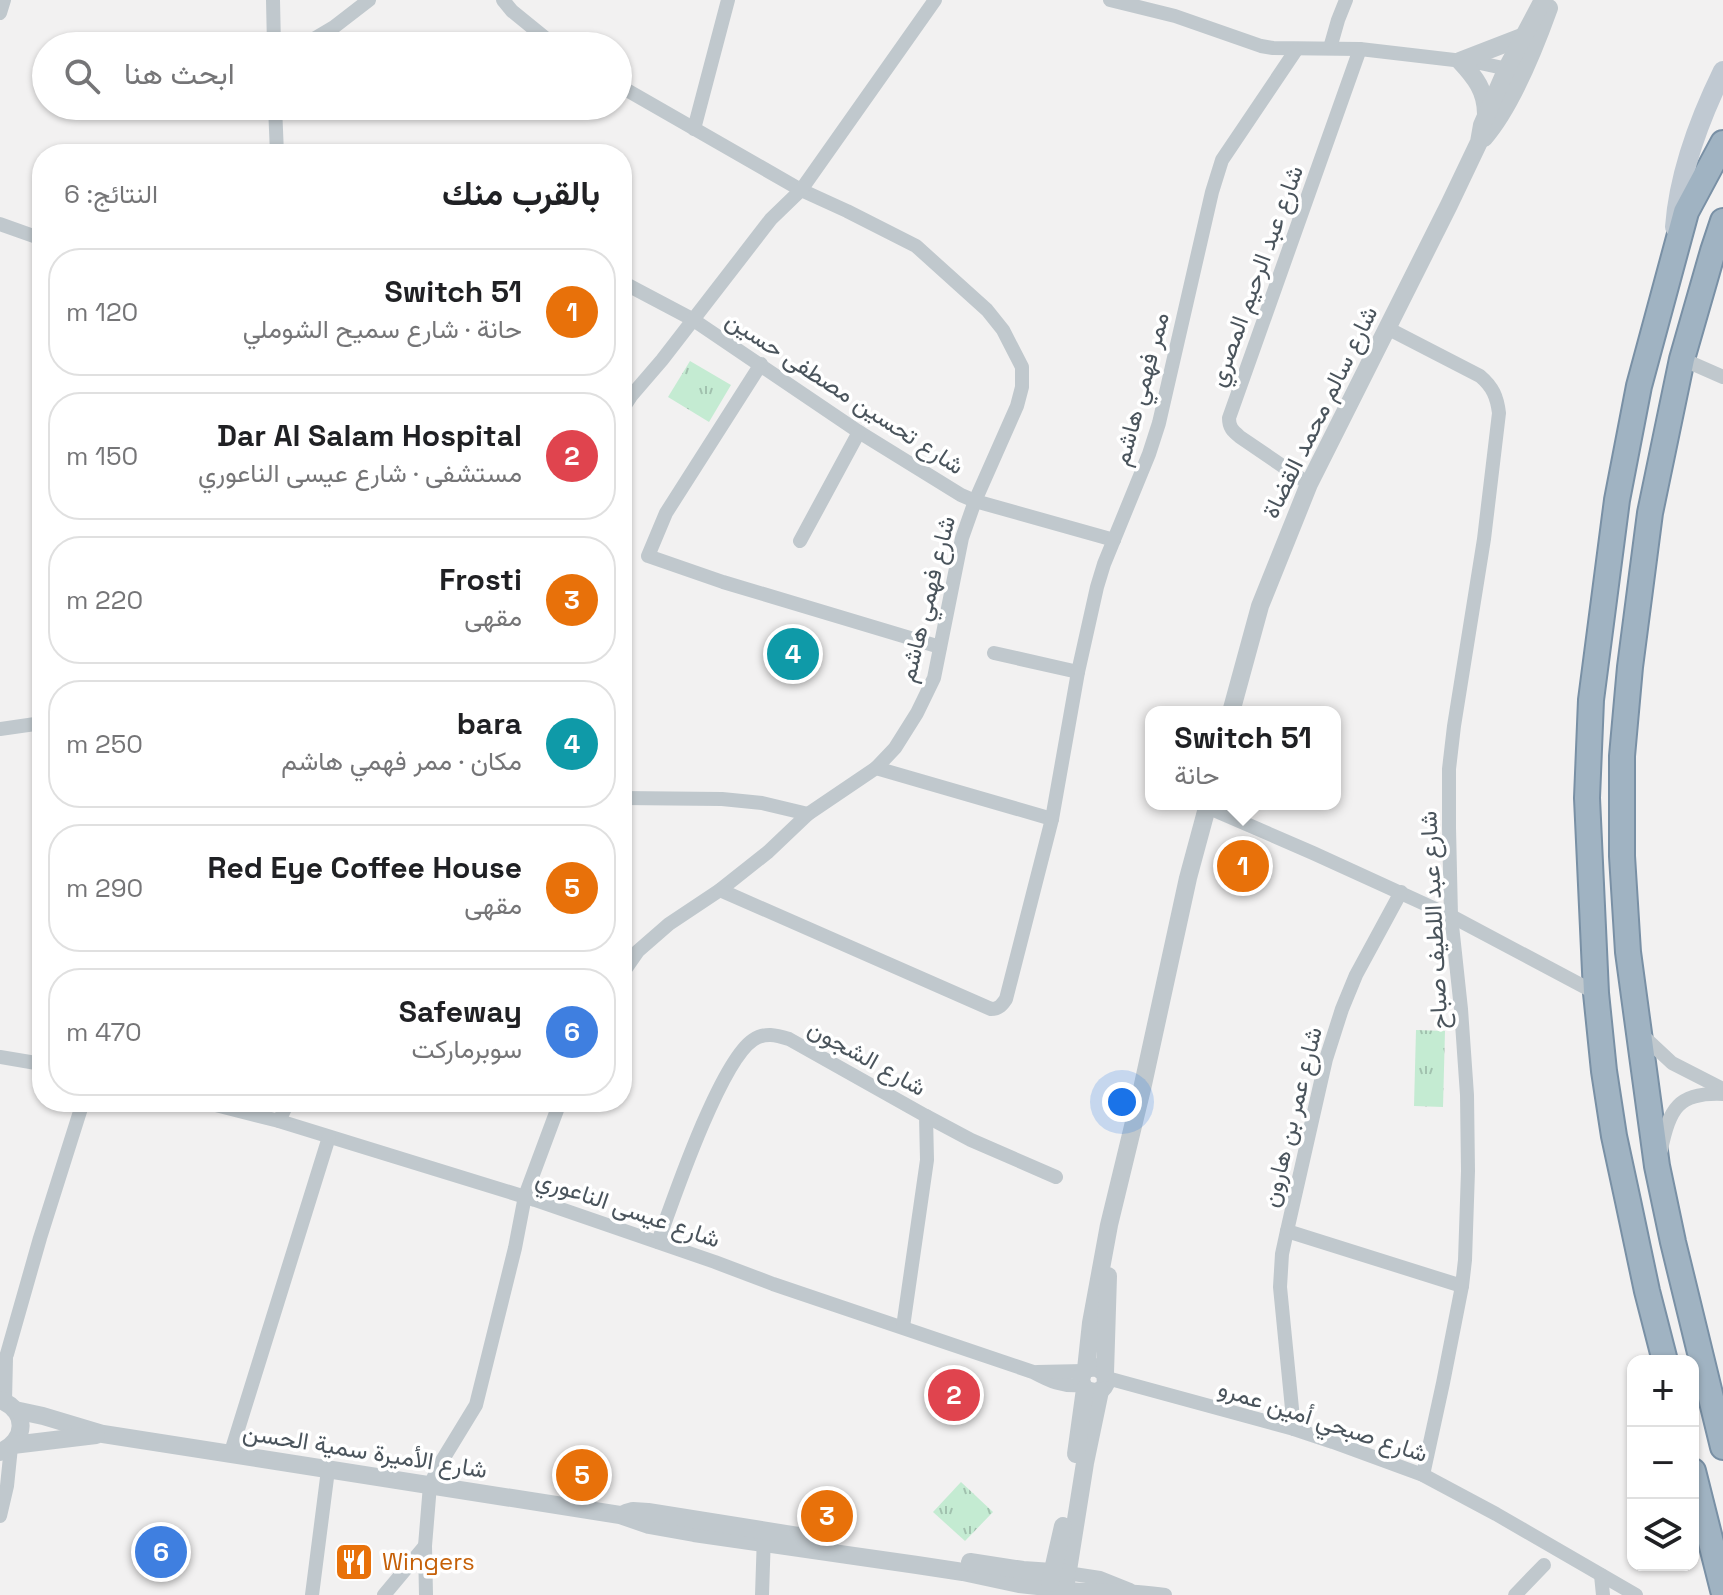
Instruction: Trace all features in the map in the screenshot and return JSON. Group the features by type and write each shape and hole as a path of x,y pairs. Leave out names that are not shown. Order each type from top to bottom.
{"highway":[{"path":"1663,1355 1614,1136 1604,1071 1596,993 1587,798 1591,700 1617,500 1639,386 1686,212 1723,143"},
{"path":"1723,221 1682,359 1650,513 1622,756 1622,856 1628,952 1657,1166 1723,1447"},
{"path":"1699,1495 1723,1590"}],"main road":[{"path":"1673,258 1680,188 1694,141 1723,71"}],"street":[{"path":"0,13 4,0"},
{"path":"273,0 274,32"},
{"path":"326,32 369,0"},
{"path":"503,0 538,32"},
{"path":"694,129 728,0"},
{"path":"632,388 662,360 771,219 801,190 935,0"},
{"path":"1110,0 1175,16 1261,46 1296,50 1360,49 1515,70"},
{"path":"1330,48 1346,0"},
{"name":"شارع سالم محمد القضاة","path":"1233,706 1260,606 1309,484 1479,142 1500,116 1522,37 1543,0"},
{"name":"شارع سالم محمد القضاة","path":"1479,142 1486,114 1515,70 1552,0"},
{"path":"1460,61 1522,37"},
{"name":"شارع عبد الرحيم المصري","path":"1309,484 1240,437 1232,430 1229,418 1360,49"},
{"name":"ممر فهمي هاشم","path":"720,890 991,1009 997,1009 1006,999 1052,819 1078,672 1097,587 1159,423 1212,192 1222,160 1296,50"},
{"path":"1460,61 1479,84 1486,114"},
{"name":"شارع فهمي هاشم","path":"632,93 801,190 916,246 987,310 1003,330 1022,367 1022,387 1017,406 962,538 934,678 923,703 895,748 876,768 808,814 768,852 720,890 681,914 645,943 632,960"},
{"path":"276,120 277,144"},
{"path":"0,224 32,235"},
{"name":"شارع تحسين مصطفى حسين","path":"632,287 692,319 859,432 975,501 1114,540"},
{"name":"شارع عبد اللطيف صباح","path":"1387,328 1480,376 1490,385 1497,398 1499,413 1484,539 1449,769 1451,916 1467,1095 1467,1209 1462,1286 1423,1475"},
{"path":"1682,359 1723,377"},
{"path":"761,364 666,513 648,556 723,582 940,647"},
{"path":"800,541 859,432"},
{"path":"994,653 1078,672"},
{"path":"0,729 32,724"},
{"path":"876,768 1052,819"},
{"path":"632,798 722,799 762,803 808,814"},
{"path":"1059,1580 1070,1490 1093,1380 1091,1323 1109,1225 1181,905 1206,810"},
{"path":"1216,810 1451,916 1596,993"},
{"name":"شارع عمر بن هارون","path":"1401,892 1356,975 1342,1009 1326,1059 1287,1231 1462,1286"},
{"path":"1639,1032 1672,1063 1723,1092"},
{"name":"شارع الشجون","path":"658,1242 716,1096 738,1055 762,1035 789,1039 926,1116 927,1160 903,1327"},
{"path":"0,1057 32,1062"},
{"path":"1657,1166 1666,1126 1678,1106 1701,1094 1723,1092"},
{"path":"0,1369 80,1112"},
{"name":"شارع عيسى الناعوري","path":"243,1112 525,1196 1033,1372 1093,1380"},
{"path":"279,1121 283,1112"},
{"path":"426,1595 425,1546 430,1485 476,1405 525,1196 556,1112"},
{"path":"926,1116 971,1140 1056,1177"},
{"path":"230,1455 329,1137"},
{"path":"1287,1231 1279,1270 1294,1429"},
{"path":"1,1508 7,1486 8,1448 19,1437 21,1428 20,1418 7,1404 7,1354"},
{"name":"شارع صبحي أمين عمرو","path":"1093,1380 1294,1429 1423,1475 1636,1595"},
{"name":"شارع الأميرة سمية الحسن","path":"7,1404 103,1434 230,1455 620,1515 641,1511 1019,1584 1100,1578 1131,1591 1165,1595"},
{"name":"شارع الأميرة سمية الحسن","path":"8,1448 103,1434"},
{"path":"312,1595 328,1470"},
{"path":"762,1595 763,1537"},
{"path":"384,1595 425,1546"},
{"path":"1515,1595 1544,1565"},
{"path":"1601,1575 1603,1595"}],"green space":[{"path":"690,361 731,385 709,422 668,397"},
{"path":"1416,1030 1445,1031 1443,1107 1414,1106"},
{"path":"961,1482 993,1512 965,1541 933,1512"}],"place":[{"name":"bara","path":"793,654"},
{"name":"Switch 51","path":"1243,866"},
{"name":"Dar Al Salam Hospital","path":"954,1395"},
{"name":"Red Eye Coffee House","path":"582,1475"},
{"name":"Frosti","path":"827,1516"},
{"name":"Safeway","path":"161,1552"},
{"name":"Wingers","path":"354,1562"}]}
